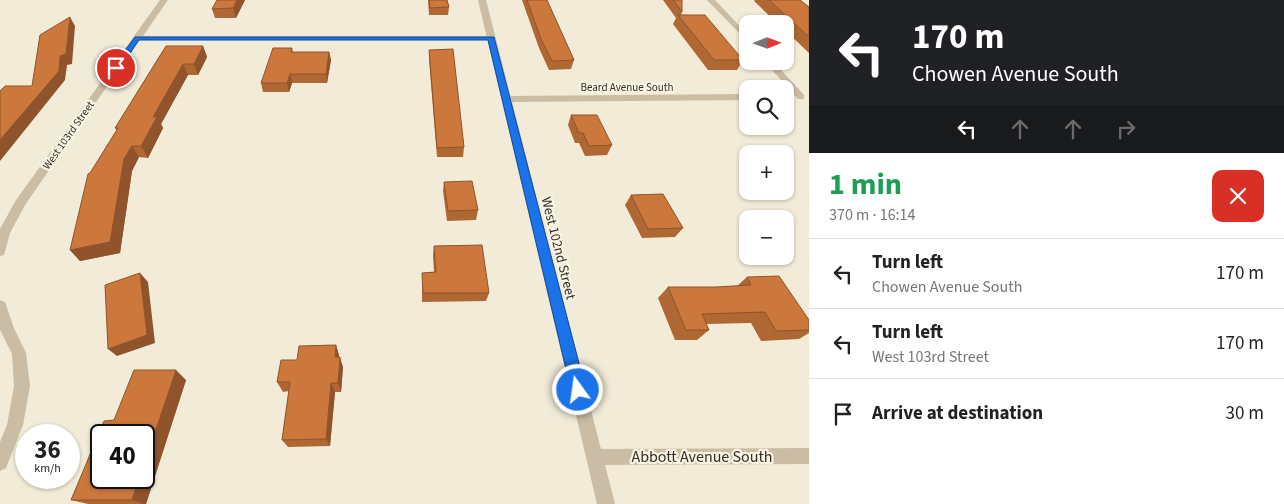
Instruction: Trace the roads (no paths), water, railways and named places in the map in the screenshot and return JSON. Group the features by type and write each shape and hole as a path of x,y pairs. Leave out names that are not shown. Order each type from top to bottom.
{"street":[{"name":"West 103rd Street","path":"0,252 4,233 20,202 164,0"},
{"name":"West 102nd Street","path":"482,0 606,504"},
{"path":"711,0 739,30"},
{"path":"137,38 491,38"},
{"path":"777,70 805,97"},
{"name":"Beard Avenue South","path":"507,99 739,97"},
{"path":"0,306 7,330 19,353 22,386 15,425 0,462"},
{"name":"Abbott Avenue South","path":"595,457 809,456"}]}
